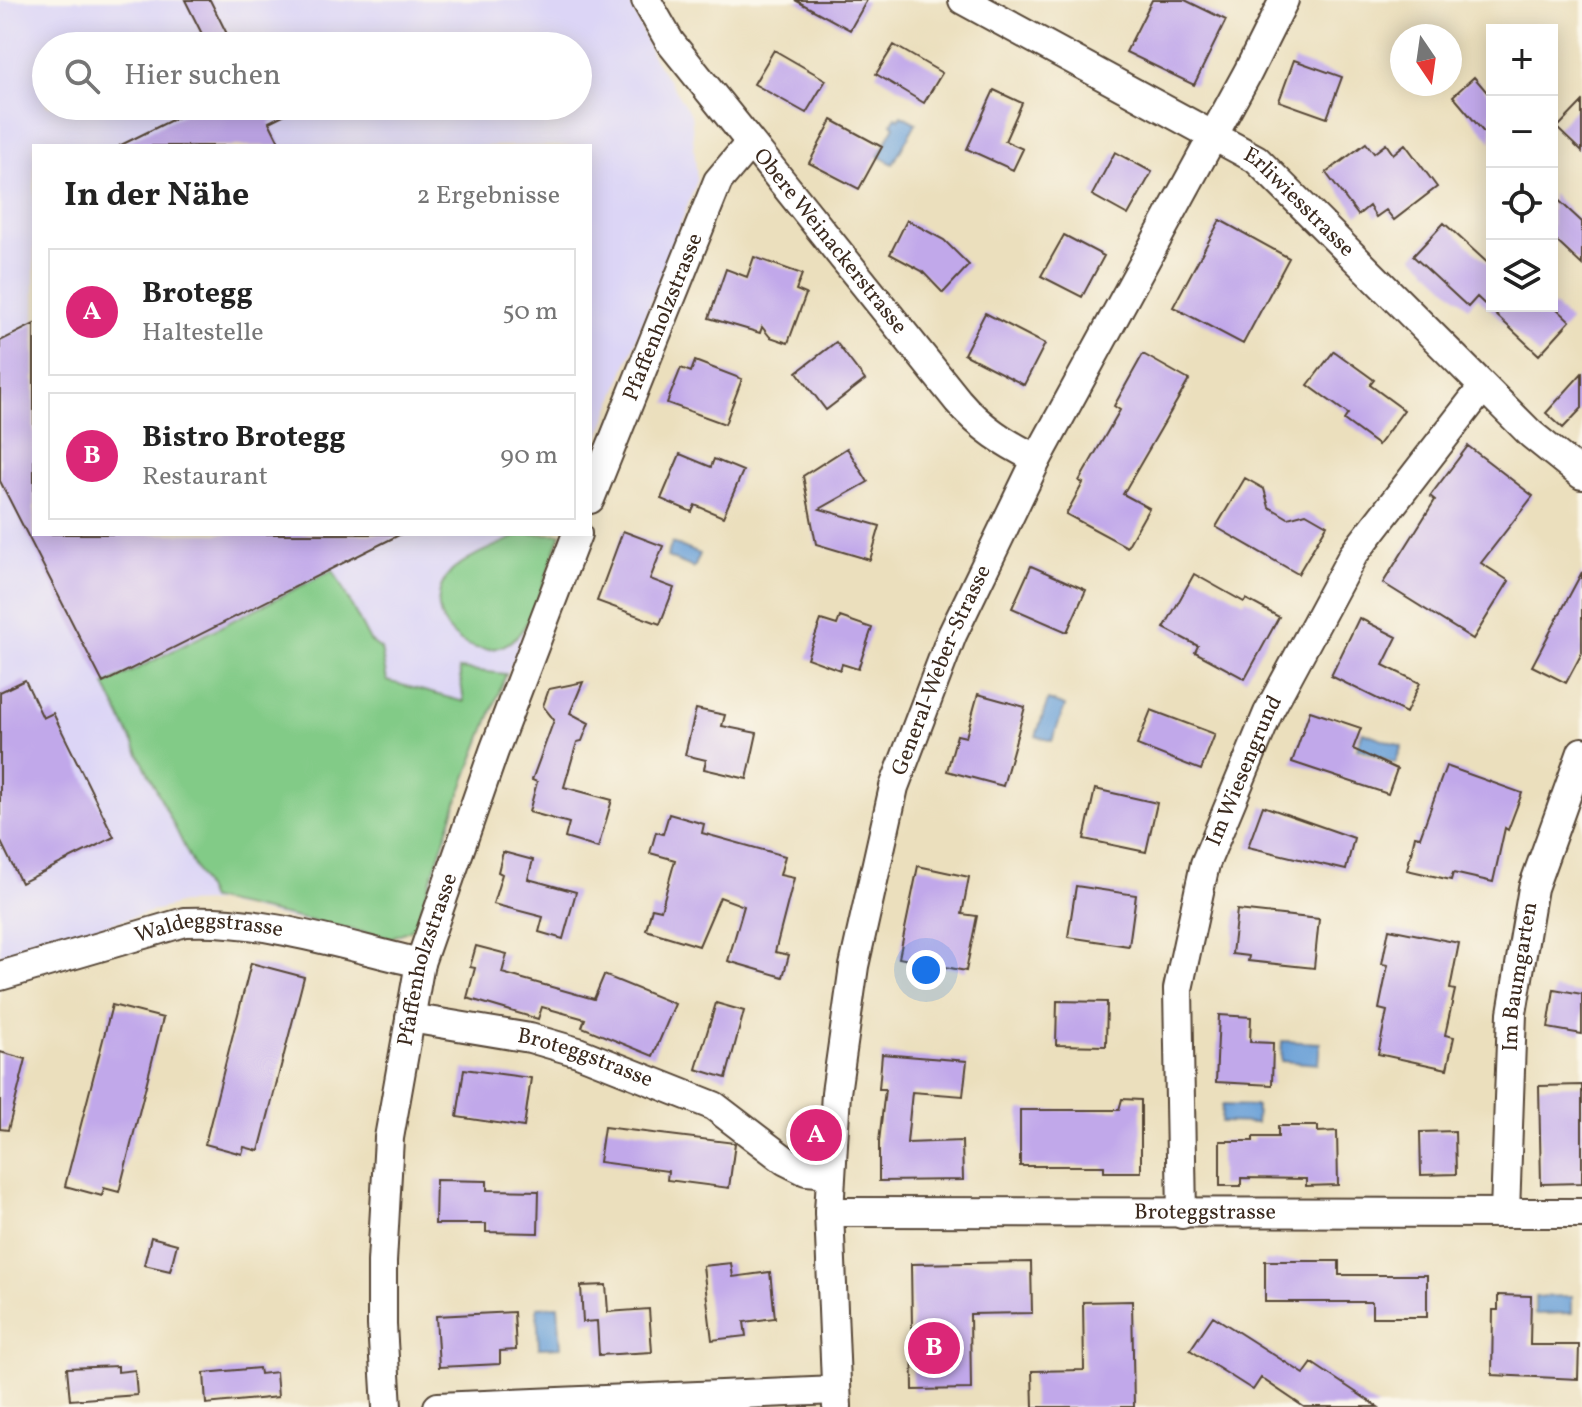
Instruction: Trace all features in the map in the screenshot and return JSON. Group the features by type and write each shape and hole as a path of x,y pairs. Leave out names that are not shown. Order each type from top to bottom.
{"street":[{"name":"Obere Weinackerstrasse","path":"646,0 670,42 974,420 998,440 1037,459"},
{"name":"Erliwiesstrasse","path":"963,0 1256,159 1531,434 1582,475"},
{"name":"General-Weber-Strasse","path":"836,1398 829,1212 836,1093 854,966 894,787 952,635 1037,459 1284,0"},
{"name":"Pfaffenholzstrasse","path":"592,494 718,181 750,143"},
{"name":"Im Wiesengrund","path":"1182,1214 1178,989 1205,864 1268,713 1353,555 1483,387"},
{"name":"Pfaffenholzstrasse","path":"387,1407 382,1262 389,1138 420,963 494,751 576,536"},
{"name":"Im Baumgarten","path":"1505,1212 1514,998 1533,888 1582,752"},
{"name":"Waldeggstrasse","path":"0,976 185,922 204,921 265,928 420,963"},
{"name":"Broteggstrasse","path":"410,1018 530,1038 578,1052 714,1106 786,1161 806,1171 830,1173"},
{"name":"Broteggstrasse","path":"829,1212 1582,1213"},
{"path":"438,1407 836,1398"}],"shaded area":[{"path":"0,0 629,0 652,55 691,115 697,181 592,455 592,144 32,144 32,536 561,536 459,800 423,911 410,930 400,936 379,939 217,902 181,903 0,956"}],"green space":[{"path":"518,536 560,536 524,628 501,647 484,649 468,645 454,635 443,622 439,605 441,588 451,572"},
{"path":"333,570 370,641 381,649 387,681 464,702 459,669 506,674 458,799 417,921 410,930 390,938 210,899 105,685"}],"water":[{"path":"901,115 916,123 893,164 878,156 895,126 892,123"},
{"path":"672,543 700,554 694,568 667,557"},
{"path":"1048,700 1065,706 1052,741 1036,736"},
{"path":"1363,732 1402,746 1395,763 1357,748"},
{"path":"1282,1041 1320,1043 1318,1064 1281,1061"},
{"path":"1222,1105 1257,1106 1256,1123 1221,1122"},
{"path":"1572,1296 1572,1313 1535,1314 1535,1297"},
{"path":"558,1306 561,1347 539,1348 537,1307"}],"building":[{"path":"185,0 210,0 226,32 201,32"},
{"path":"795,0 867,0 850,30"},
{"path":"1152,0 1185,0 1226,20 1194,85 1126,52"},
{"path":"894,45 942,73 924,103 876,74"},
{"path":"774,50 826,80 806,113 754,84"},
{"path":"1294,60 1342,77 1327,118 1279,101"},
{"path":"1474,77 1486,91 1486,135 1453,96 1462,96 1462,88"},
{"path":"994,90 1022,103 1005,141 1023,149 1013,170 967,149"},
{"path":"1582,102 1582,152 1558,129"},
{"path":"172,120 273,120 269,122 280,144 123,144"},
{"path":"832,120 882,147 859,189 809,163"},
{"path":"1366,143 1374,153 1386,144 1393,154 1405,144 1437,187 1394,220 1386,210 1376,217 1369,206 1358,215 1326,173"},
{"path":"1115,152 1152,172 1128,215 1092,195"},
{"path":"1558,200 1582,222 1582,265 1558,243"},
{"path":"907,220 944,240 969,265 943,293 922,271 890,254"},
{"path":"1220,220 1289,258 1243,344 1173,307"},
{"path":"1444,223 1486,262 1486,305 1477,297 1468,307 1413,256"},
{"path":"1064,235 1104,256 1082,297 1041,276"},
{"path":"754,257 802,274 796,290 806,294 788,343 770,337 762,327 760,333 709,318 726,269 747,277"},
{"path":"1558,310 1570,321 1539,355 1493,312"},
{"path":"985,313 1045,344 1024,385 964,354"},
{"path":"32,325 32,536 397,536 103,683 0,481 0,341"},
{"path":"836,342 865,380 826,410 797,372"},
{"path":"1334,351 1374,380 1370,385 1404,410 1378,445 1344,420 1348,414 1308,385"},
{"path":"1143,354 1189,380 1123,494 1149,508 1127,547 1066,514 1083,483 1079,481 1120,410 1114,406"},
{"path":"695,361 742,379 725,424 667,403 681,368 691,372"},
{"path":"1582,373 1582,408 1563,428 1546,413"},
{"path":"1468,446 1533,496 1481,563 1509,581 1473,639 1383,583 1435,500 1430,496"},
{"path":"847,448 868,482 820,509 880,526 870,560 816,544 803,476"},
{"path":"680,454 711,467 714,459 743,471 723,517 695,505 692,512 661,499"},
{"path":"1245,478 1264,489 1269,507 1288,518 1306,513 1327,525 1298,574 1216,527"},
{"path":"623,531 663,546 650,579 674,588 660,624 597,601"},
{"path":"1031,566 1086,590 1067,632 1012,608"},
{"path":"1582,572 1582,653 1566,683 1532,666"},
{"path":"1194,574 1244,602 1246,599 1279,617 1245,679 1195,652 1198,646 1164,628"},
{"path":"840,617 872,628 858,669 842,664 840,670 807,658 821,620 837,625"},
{"path":"1359,618 1397,637 1383,665 1420,683 1406,713 1331,676"},
{"path":"25,680 43,718 53,713 114,837 21,883 0,840 0,692"},
{"path":"583,682 570,713 589,723 582,741 577,742 564,787 612,800 598,848 565,838 569,823 529,812 537,782 532,780 554,720 543,706 549,689"},
{"path":"978,694 1025,707 1003,786 947,771 957,735 966,737"},
{"path":"696,709 725,715 722,726 757,733 747,779 704,769 706,760 685,755"},
{"path":"1151,710 1215,734 1201,770 1137,745"},
{"path":"1310,711 1361,728 1353,749 1397,769 1388,794 1292,762"},
{"path":"1446,766 1522,793 1508,830 1505,828 1493,882 1453,873 1451,880 1407,870 1415,836 1420,837"},
{"path":"1095,789 1157,803 1146,852 1084,839"},
{"path":"1263,806 1354,838 1346,870 1248,847"},
{"path":"669,814 704,824 702,833 785,856 780,875 794,878 775,952 789,955 783,977 728,961 744,906 720,897 699,946 646,930 652,908 661,910 675,860 650,853 656,832 663,834"},
{"path":"503,852 533,860 528,879 576,892 563,939 539,932 543,917 493,904 502,874 498,872"},
{"path":"918,866 969,877 962,914 977,916 966,971 899,958"},
{"path":"1076,886 1136,895 1129,946 1068,937"},
{"path":"1237,910 1319,919 1314,968 1248,961 1249,956 1232,954"},
{"path":"1389,929 1459,943 1450,989 1455,990 1445,1035 1454,1037 1447,1069 1378,1054 1387,1011 1379,1009 1388,965 1382,964"},
{"path":"476,946 507,954 502,973 594,999 604,975 675,1004 653,1056 582,1027 585,1019 542,1007 538,1019 467,998 475,968 470,967"},
{"path":"251,963 304,977 259,1151 244,1147 242,1154 205,1144"},
{"path":"1554,989 1582,994 1582,1034 1548,1028"},
{"path":"1057,1001 1107,1002 1106,1046 1056,1045"},
{"path":"716,1003 744,1011 726,1078 696,1069"},
{"path":"112,1005 163,1018 119,1192 104,1188 102,1196 65,1186"},
{"path":"1219,1015 1251,1017 1250,1042 1273,1043 1272,1085 1216,1082"},
{"path":"0,1052 26,1059 8,1130 0,1129"},
{"path":"882,1054 967,1061 963,1096 912,1092 907,1143 962,1141 963,1180 879,1181 879,1142 885,1089 879,1089"},
{"path":"464,1069 531,1078 524,1127 457,1117"},
{"path":"1582,1085 1582,1183 1541,1184 1539,1086"},
{"path":"1122,1099 1141,1100 1141,1172 1104,1172 1104,1166 1020,1166 1020,1110 1119,1110"},
{"path":"1278,1126 1318,1126 1318,1132 1337,1131 1338,1185 1306,1186 1306,1179 1241,1178 1241,1186 1220,1186 1220,1141 1278,1137"},
{"path":"604,1127 735,1143 729,1188 667,1180 668,1171 599,1162"},
{"path":"1455,1131 1456,1174 1421,1175 1420,1132"},
{"path":"436,1180 487,1181 487,1190 539,1191 538,1233 486,1232 486,1224 435,1224"},
{"path":"151,1237 177,1244 170,1271 144,1265"},
{"path":"1265,1261 1339,1261 1339,1275 1427,1275 1427,1317 1372,1317 1372,1302 1265,1302"},
{"path":"1031,1262 1032,1313 970,1314 971,1389 913,1390 911,1264"},
{"path":"731,1263 733,1277 770,1272 775,1318 744,1322 746,1336 712,1340 703,1266"},
{"path":"606,1285 608,1312 649,1309 652,1352 599,1355 597,1321 583,1322 581,1286"},
{"path":"1498,1295 1531,1296 1530,1345 1579,1345 1578,1379 1492,1375 1493,1310 1498,1310"},
{"path":"1132,1301 1134,1407 1033,1407 1032,1371 1084,1370 1083,1302"},
{"path":"514,1312 516,1350 500,1351 500,1364 439,1367 436,1316"},
{"path":"1213,1316 1304,1374 1312,1363 1378,1407 1304,1407 1261,1378 1253,1390 1190,1350"},
{"path":"118,1366 118,1372 135,1370 137,1395 70,1400 67,1368"},
{"path":"259,1368 260,1374 276,1372 278,1397 206,1404 204,1373"}],"place":[{"name":"Brotegg","path":"816,1135"},
{"name":"Bistro Brotegg","path":"934,1348"}]}
